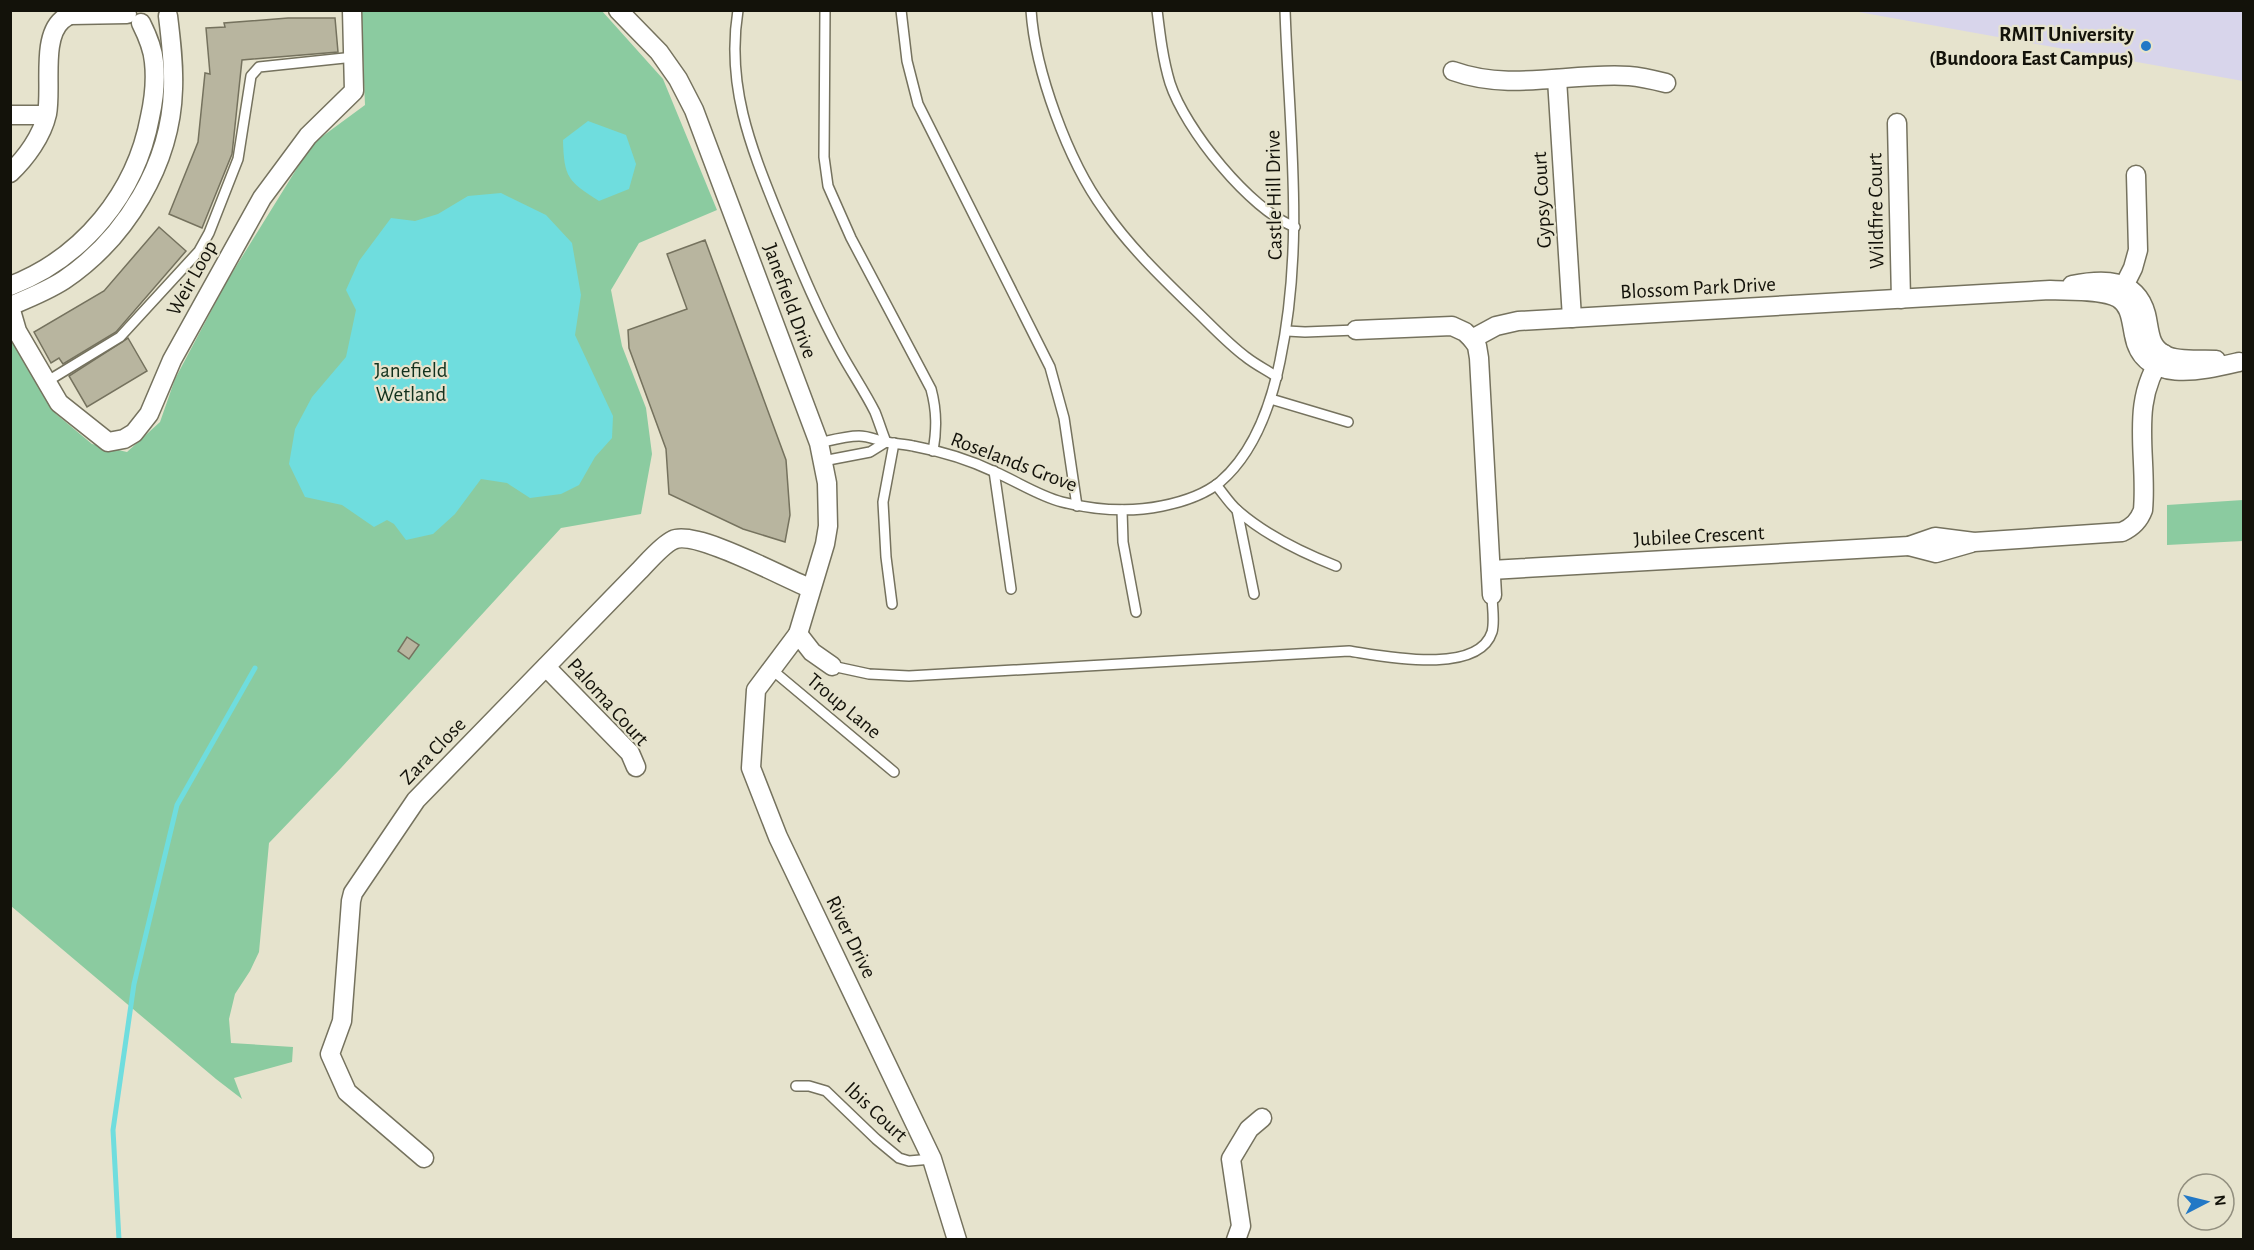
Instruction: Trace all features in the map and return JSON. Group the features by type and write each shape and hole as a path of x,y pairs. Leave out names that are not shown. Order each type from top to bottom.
{"street":[{"name":"Weir Loop","path":"10,307 17,331 59,403 108,442 124,439 134,433 149,414 172,360 262,198 308,136 354,91 352,10"},
{"name":"Janefield Drive","path":"618,10 659,52 678,79 694,110 819,442 827,483 828,526 825,544 798,634 783,652"},
{"path":"10,173 33,145 46,115 51,39 57,26 74,13 132,16 156,23 171,13"},
{"path":"10,307 64,280 92,258 122,225 148,184 158,161 171,114 173,60 171,13"},
{"path":"10,286 41,272 80,244 112,207 134,171 148,127 155,81 152,51 132,16"},
{"path":"1453,71 1470,77 1496,81 1631,76 1666,83"},
{"name":"Gypsy Court","path":"1557,79 1572,318"},
{"path":"10,115 46,115"},
{"name":"Wildfire Court","path":"1897,123 1901,299"},
{"path":"2136,174 2138,250 2133,268 2121,292 2130,313 2138,348 2145,357 2160,359 2167,370 2190,372 2241,362"},
{"name":"Blossom Park Drive","path":"1472,339 1507,322 2050,290 2121,292"},
{"path":"1356,330 1452,326 1465,332 1477,346 1492,595"},
{"name":"Jubilee Crescent","path":"1491,570 1909,546 1936,553 1974,542 2114,534 2129,529 2140,518 2144,498 2142,404 2145,389 2160,359"},
{"name":"Zara Close","path":"424,1158 347,1092 330,1054 342,1021 353,893 416,800 639,571 673,540 684,538 709,543 810,588"},
{"path":"798,634 812,652 832,666"},
{"name":"River Drive","path":"783,652 756,690 751,768 778,837 932,1159 957,1239"},
{"name":"Paloma Court","path":"546,667 630,753 636,767"},
{"path":"1236,1239 1240,1226 1231,1159 1249,1128 1262,1118"}],"lane":[{"path":"738,10 735,47 737,89 753,150 809,287 841,354 890,442 884,502 886,557 892,604"},
{"path":"825,10 824,157 828,186 851,238 932,389 937,429 933,451"},
{"path":"902,10 907,61 918,104 1050,367 1064,418 1077,506"},
{"path":"1031,10 1036,44 1052,101 1079,168 1103,209 1124,236 1173,289 1247,358 1277,377"},
{"path":"1157,10 1170,85 1189,122 1239,185 1275,218 1295,227"},
{"name":"Castle Hill Drive","path":"1277,377 1292,295 1295,227 1285,10"},
{"name":"Weir Loop","path":"46,382 120,336 199,251 209,233 238,159 251,75 260,67 354,57"},
{"path":"1287,331 1356,330"},
{"name":"Roselands Grove","path":"819,442 869,436 933,451 994,471 1040,494 1077,506 1122,510 1169,505 1188,499 1216,485 1232,470 1244,455 1262,422 1277,377"},
{"path":"1270,399 1348,422"},
{"path":"823,461 870,452 890,442"},
{"path":"994,471 1011,589"},
{"path":"1216,485 1237,510 1297,549 1336,566"},
{"path":"1122,510 1123,542 1136,612"},
{"path":"1237,510 1254,594"},
{"path":"832,666 869,674 909,676 1349,651 1405,659 1439,659 1464,656 1484,647 1492,632 1492,595"},
{"name":"Troup Lane","path":"771,669 894,772"},
{"name":"Ibis Court","path":"796,1086 809,1086 826,1091 899,1158 909,1161 932,1159"}],"shaded area":[{"name":"RMIT University (Bundoora East Campus)","path":"1853,11 2243,11 2243,81"}],"green space":[{"name":"Janefield Wetland","path":"361,11 602,11 663,79 717,210 639,243 611,290 622,346 646,408 652,454 641,514 561,528 341,768 269,843 259,952 235,994 229,1019 231,1043 293,1047 292,1062 234,1078 242,1099 11,906 10,335 56,414 92,444 127,452 160,422 175,379 227,281 312,144 365,105"},
{"path":"2243,500 2243,541 2167,545 2167,505"}],"water":[{"path":"588,121 626,135 636,164 629,189 599,201 574,183 565,163 563,140"},
{"path":"501,193 546,215 572,243 581,295 575,335 613,416 612,438 595,457 579,485 561,494 530,498 507,483 481,479 455,514 433,534 406,540 394,524 387,520 374,527 342,505 305,497 289,464 295,429 312,397 346,357 356,310 346,290 359,261 391,218 415,221 438,214 468,196"}],"building":[{"path":"288,18 335,18 338,52 242,60 232,154 202,228 169,214 198,142 205,73 210,74 206,28 225,27 224,23"},
{"path":"159,227 186,251 116,332 63,364 59,358 51,363 34,332 104,291"},
{"path":"705,240 786,460 790,515 785,542 743,529 669,494 666,449 629,348 628,330 687,309 667,254"},
{"path":"128,338 147,371 87,407 69,376"},
{"path":"407,637 419,645 409,659 398,651"}],"waterway":[{"path":"119,1240 113,1130 134,984 177,805 255,668"}],"place":[{"name":"RMIT University (Bundoora East Campus)","path":"2146,46"}]}
